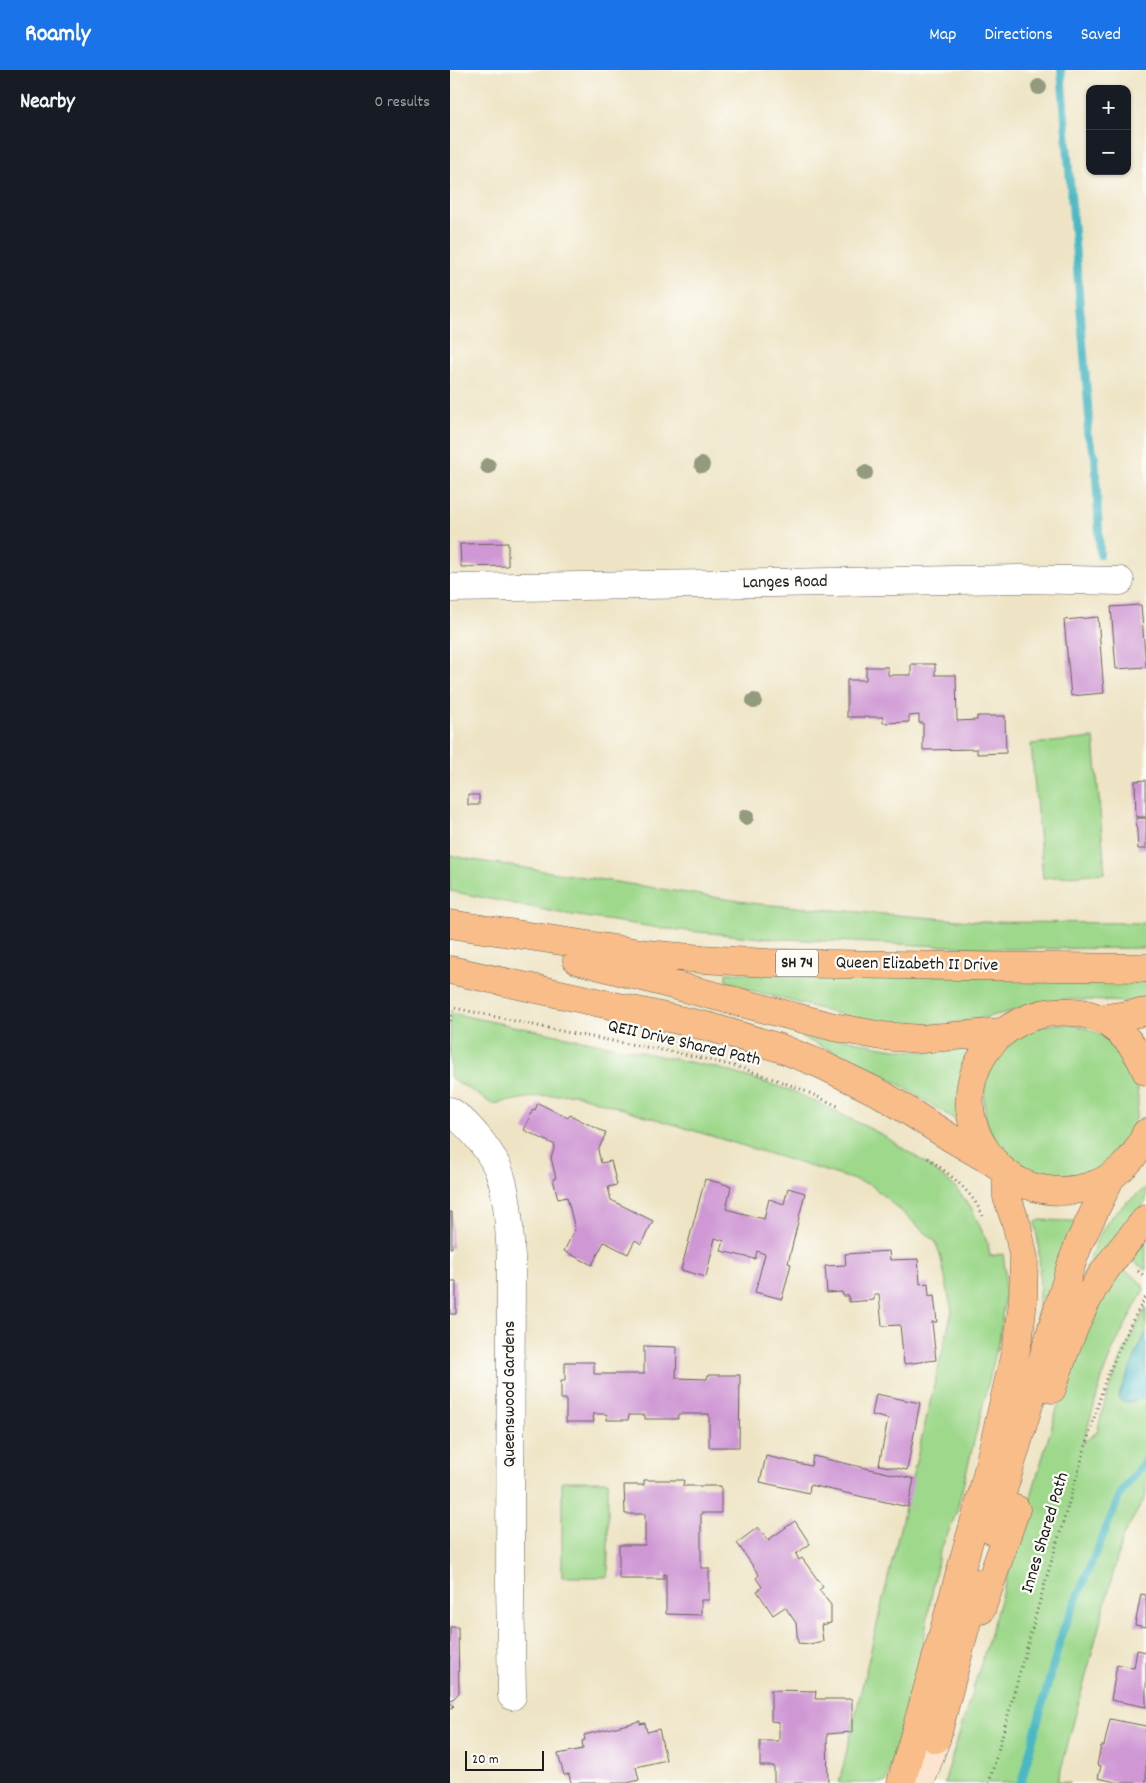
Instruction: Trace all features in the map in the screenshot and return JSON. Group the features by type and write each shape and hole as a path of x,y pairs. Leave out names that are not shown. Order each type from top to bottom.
{"highway":[{"name":"Queen Elizabeth II Drive","path":"450,926 647,954 702,959 920,966 1146,968"},
{"name":"SH 74","path":"450,926 834,1027 882,1036 921,1039 1001,1032"},
{"name":"SH 74","path":"450,970 710,1026 780,1048 876,1090 1022,1183 1039,1189 1058,1192 1076,1190 1094,1185 1111,1177 1137,1151 1146,1134"},
{"name":"SH 74","path":"1000,1168 982,1146 974,1127 970,1100 971,1086 977,1066 987,1048 1001,1032 1019,1021 1038,1013 1058,1010 1079,1012 1099,1019 1116,1029 1130,1042 1146,1071"},
{"name":"SH 74","path":"1099,1019 1146,1012"},
{"path":"901,1783 983,1491 1019,1336 1023,1301 1024,1259 1017,1226 1000,1168"},
{"path":"936,1739 990,1532 1057,1311 1080,1241 1111,1177"},
{"path":"936,1739 1007,1537 1064,1354 1084,1305 1116,1255 1146,1218"}],"main road":[{"path":"920,1783 936,1739"}],"street":[{"name":"Langes Road","path":"450,588 1020,579 1120,581"},
{"name":"Queenswood Gardens","path":"450,1111 463,1121 486,1147 501,1176 508,1212 511,1258 510,1584 512,1696"}],"path":[{"path":"450,1021 452,1007"},
{"name":"QEII Drive Shared Path","path":"452,1007 580,1035 684,1054 733,1066 796,1087 844,1108"},
{"path":"923,1155 956,1181 984,1218"},
{"name":"Innes Shared Path","path":"989,1783 1040,1600 1106,1381 1127,1331 1146,1297"}],"green space":[{"path":"1094,738 1105,873 1043,878 1031,744"},
{"path":"450,855 759,904 984,922 1146,923 1146,948 1009,949 762,938 667,929 565,914 450,891"},
{"path":"726,973 1146,978 1146,1000 1127,1002 1063,999 970,1021 924,1026 902,1026 854,1018 750,990 726,981"},
{"path":"450,1013 718,1068 790,1090 881,1134 924,1162 953,1185 971,1207 988,1244 990,1256 1003,1254 1005,1294 1000,1336 956,1514 939,1554 918,1671 886,1783 839,1783 952,1311 940,1254 935,1241 871,1185 574,1094 539,1096 492,1104 450,1077"},
{"path":"1061,1024 1091,1029 1116,1046 1133,1071 1138,1101 1133,1131 1116,1156 1091,1173 1061,1178 1031,1173 1006,1156 989,1131 984,1101 989,1071 1006,1046 1031,1029"},
{"path":"805,1029 886,1048 926,1052 970,1049 960,1117 956,1120 879,1072 803,1038"},
{"path":"1146,1187 1146,1202 1129,1221 1081,1285 1095,1244 1105,1225 1119,1209"},
{"path":"1040,1220 1073,1221 1077,1225 1029,1362 1038,1310 1040,1276 1035,1223"},
{"path":"1146,1238 1146,1270 1130,1259"},
{"path":"1123,1269 1138,1280 1144,1289 1113,1349 1104,1372 1083,1443 1097,1432 1104,1405 1121,1358 1146,1307 1146,1332 1128,1403 1146,1397 1146,1496 1123,1536 1058,1781 1070,1783 944,1783 1065,1382 1089,1325"},
{"path":"562,1481 608,1481 608,1577 562,1577"}],"water":[{"path":"1146,1332 1146,1397 1128,1403 1122,1402 1119,1398 1120,1391"}],"building":[{"path":"508,543 508,566 461,567 460,544"},
{"path":"1141,605 1146,667 1116,669 1111,607"},
{"path":"1098,617 1104,693 1071,696 1064,620"},
{"path":"911,664 935,664 935,675 956,675 957,721 977,720 977,716 1005,716 1006,753 977,754 977,749 923,750 923,723 919,723 919,715 909,716 909,722 883,723 883,717 847,717 847,680 866,680 866,667 888,667 888,675 911,675"},
{"path":"1146,780 1146,817 1136,817 1135,781"},
{"path":"468,795 479,795 479,805 468,805"},
{"path":"1136,818 1146,818 1146,849 1138,849"},
{"path":"538,1103 568,1118 570,1115 606,1133 598,1150 601,1163 611,1161 617,1185 608,1187 611,1200 653,1221 641,1244 635,1240 628,1254 604,1242 592,1265 564,1251 575,1229 567,1197 558,1199 553,1179 556,1178 551,1158 555,1145 524,1130 533,1109 535,1110"},
{"path":"705,1179 731,1186 726,1209 764,1219 769,1199 784,1204 788,1188 805,1193 788,1263 791,1264 782,1299 755,1292 765,1254 757,1251 755,1259 721,1251 724,1241 715,1238 706,1277 681,1270"},
{"path":"450,1212 452,1212 452,1248 450,1248"},
{"path":"889,1251 890,1260 918,1259 920,1284 928,1283 929,1296 934,1295 937,1322 932,1322 936,1360 904,1364 900,1325 882,1326 879,1294 874,1294 874,1300 849,1302 849,1296 843,1296 842,1292 827,1293 825,1266 846,1265 845,1254"},
{"path":"450,1281 456,1281 456,1314 450,1314"},
{"path":"644,1346 677,1347 676,1378 707,1379 708,1375 740,1375 739,1447 709,1447 709,1414 678,1414 678,1419 645,1419 645,1415 629,1415 628,1420 607,1420 607,1414 593,1414 594,1422 566,1422 566,1399 561,1399 561,1381 565,1381 565,1362 594,1362 594,1374 644,1374"},
{"path":"876,1394 920,1403 907,1470 879,1465 888,1419 872,1415"},
{"path":"766,1456 811,1466 813,1456 914,1479 908,1507 810,1485 809,1493 760,1482"},
{"path":"644,1480 684,1480 683,1486 721,1486 721,1513 701,1513 701,1568 709,1568 709,1600 701,1600 701,1615 666,1614 666,1574 664,1574 664,1579 619,1579 619,1545 645,1545 645,1514 625,1514 624,1485 644,1485"},
{"path":"795,1521 810,1544 796,1554 799,1560 802,1558 823,1587 819,1590 831,1605 831,1623 821,1625 823,1641 810,1644 798,1643 796,1623 785,1607 773,1615 757,1591 762,1587 756,1578 759,1575 737,1543 758,1527 768,1540"},
{"path":"1141,1594 1146,1595 1146,1627 1135,1625"},
{"path":"450,1627 458,1627 459,1693 450,1702"},
{"path":"1137,1650 1146,1652 1146,1707 1111,1700 1117,1664 1134,1668"},
{"path":"771,1690 816,1691 815,1699 852,1699 852,1732 827,1734 828,1783 774,1783 774,1766 760,1766 760,1741 779,1741 779,1722 771,1721"},
{"path":"1110,1719 1146,1726 1146,1783 1120,1783 1098,1778 1101,1766 1097,1765 1101,1746 1104,1746"},
{"path":"640,1721 640,1724 645,1723 647,1732 659,1729 666,1760 636,1767 639,1780 628,1783 571,1783 569,1774 564,1775 558,1754 583,1749 582,1741 585,1740 584,1735"}],"waterway":[{"path":"1061,70 1089,417 1087,433 1095,456 1100,554"},
{"path":"1021,1783 1062,1633 1121,1493 1146,1459"}]}
